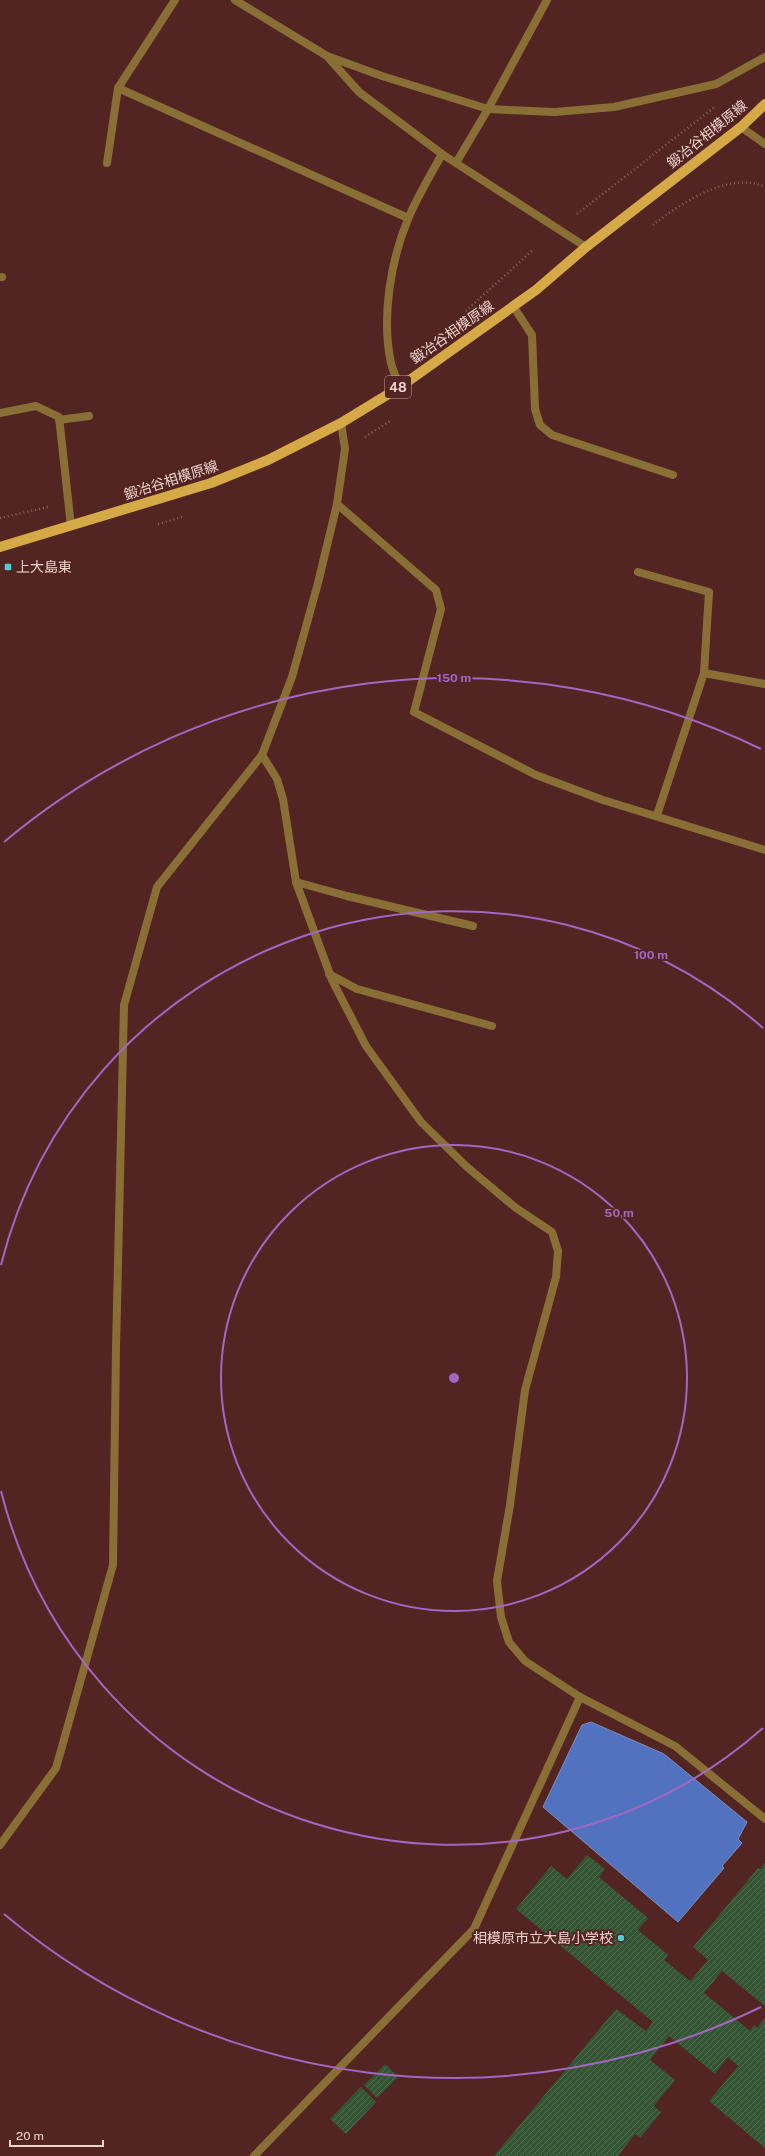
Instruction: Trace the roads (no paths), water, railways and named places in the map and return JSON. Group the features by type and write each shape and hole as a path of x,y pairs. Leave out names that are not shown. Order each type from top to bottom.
{"main road":[{"name":"鍛冶谷相模原線","path":"0,547 211,483 268,460 341,423 400,387 536,290 586,247 741,126 765,104"}],"street":[{"path":"106,163 118,88 175,0"},
{"path":"235,0 327,56 382,76 488,109 555,112 614,107 716,84 765,56"},
{"path":"456,162 488,109 547,0"},
{"path":"327,56 359,92 442,154 586,247"},
{"path":"118,88 408,218"},
{"path":"741,126 765,144"},
{"path":"400,387 390,360 387,317 391,281 400,241 408,218 442,154"},
{"path":"513,306 532,335 535,409 540,425 552,435 672,475"},
{"path":"0,413 36,406 59,417 71,526"},
{"path":"59,420 89,416"},
{"path":"0,1845 56,1768 113,1565 116,1349 124,1005 157,887 262,756 292,677 318,583 337,504 345,449 341,423"},
{"path":"337,504 436,590 441,609 414,712 536,775 603,800 656,815 765,850"},
{"path":"638,572 709,592 704,673 656,815"},
{"path":"704,673 765,684"},
{"path":"262,756 277,779 283,799 296,882 329,974 366,1046 421,1122 467,1167 516,1208 552,1232 558,1251 556,1277 525,1390 510,1505 497,1581 501,1617 509,1642 525,1661 580,1697 674,1746 765,1819"},
{"path":"296,882 347,896 473,926"},
{"path":"329,974 356,988 492,1026"},
{"path":"254,2156 474,1929 580,1697"}],"water":[{"path":"591,1722 664,1754 747,1822 738,1839 742,1843 722,1866 724,1868 678,1922 543,1807 582,1725"}],"place":[{"name":"上大島東","path":"8,567"},
{"name":"相模原市立大島小学校","path":"621,1938"}]}
